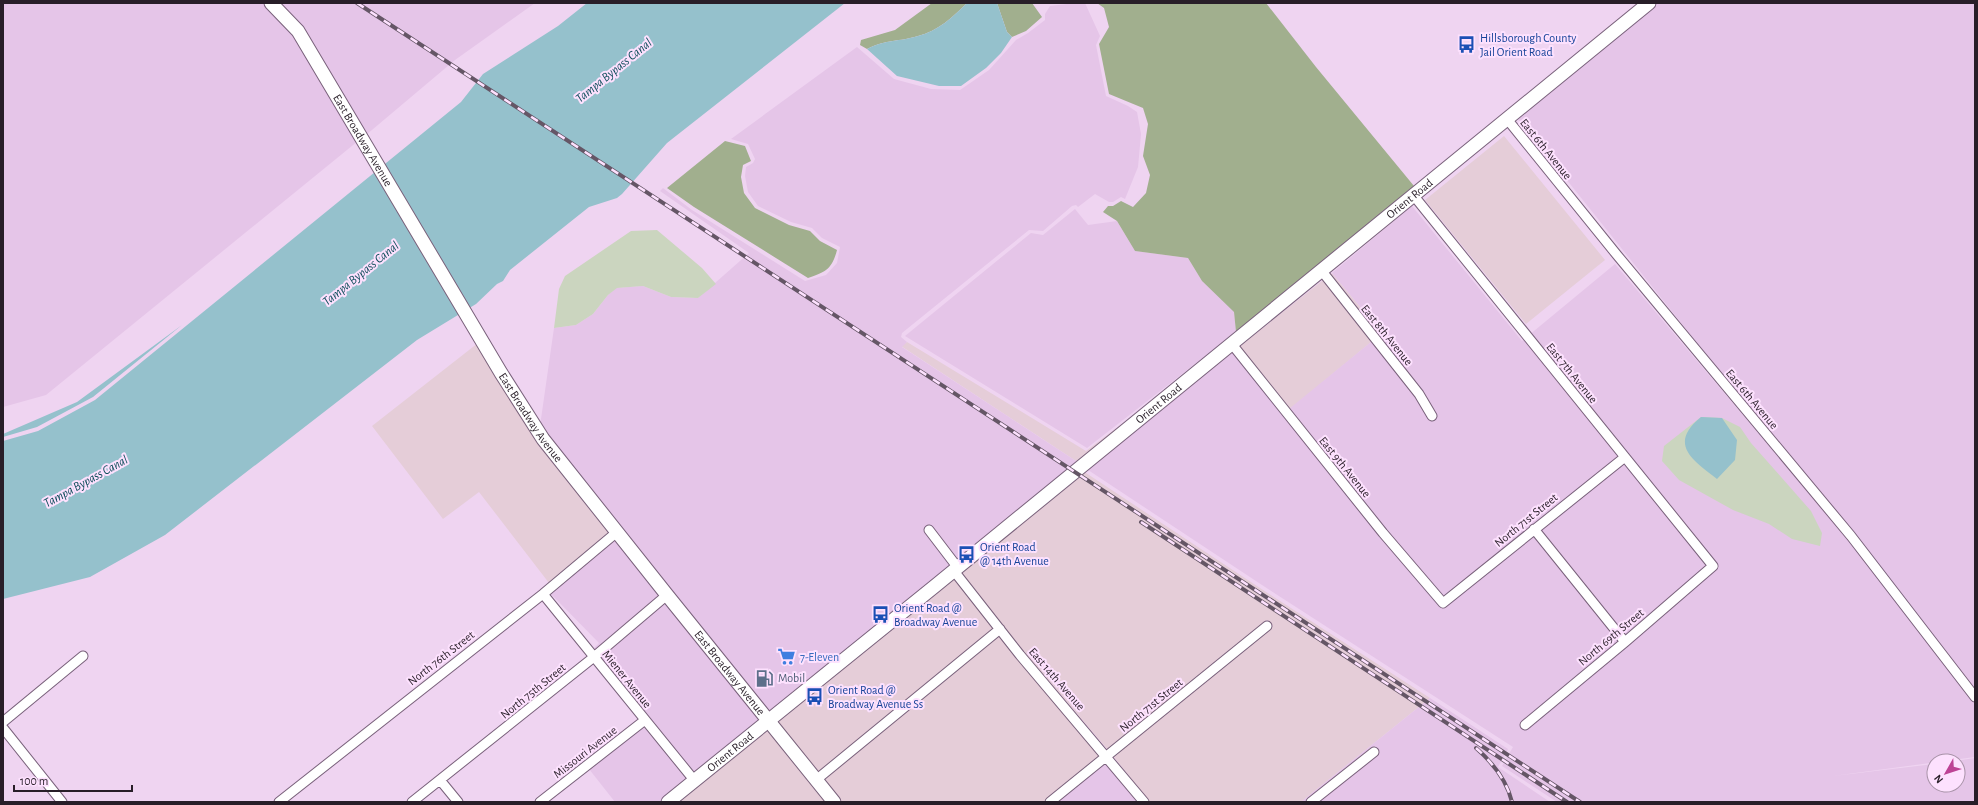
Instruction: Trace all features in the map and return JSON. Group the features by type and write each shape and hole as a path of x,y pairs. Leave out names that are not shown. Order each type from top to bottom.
{"street":[{"name":"East Broadway Avenue","path":"271,3 298,31 471,322 544,439 667,595 834,802"},
{"name":"Orient Road","path":"668,802 956,569 1231,343 1414,196 1649,3"},
{"name":"East 6th Avenue","path":"1507,119 1622,261 1851,536 1975,697"},
{"name":"East 7th Avenue","path":"1414,196 1713,566"},
{"name":"East 8th Avenue","path":"1321,270 1419,394 1432,416"},
{"name":"East 9th Avenue","path":"1231,343 1383,533 1443,603"},
{"name":"North 71st Street","path":"1443,603 1625,457"},
{"path":"1534,529 1625,642"},
{"name":"East 14th Avenue","path":"929,530 1000,629 1144,802"},
{"name":"North 76th Street","path":"279,802 543,594 617,532"},
{"name":"North 69th Street","path":"1524,725 1625,642 1713,566"},
{"name":"Miener Avenue","path":"543,594 694,780"},
{"name":"North 75th Street","path":"412,802 594,657 667,595"},
{"name":"North 71st Street","path":"1050,802 1267,626"},
{"path":"816,780 1000,629"},
{"path":"3,722 83,656"},
{"name":"Missouri Avenue","path":"540,802 645,720"},
{"path":"3,728 62,802"},
{"path":"1311,802 1374,752"},
{"path":"440,780 458,802"}],"shaded area":[{"path":"3,3 265,3 295,34 358,141 46,395 3,407"},
{"path":"278,3 535,3 455,60 366,135"},
{"path":"932,3 967,3 945,23 925,34 887,42 867,49 860,45 861,40 895,30"},
{"path":"997,3 1032,3 1042,17 1026,31 1012,37 1007,32"},
{"path":"1085,3 1100,36 1096,45 1106,96 1128,106 1137,112 1141,134 1138,167 1125,199 1121,197 1113,202 1109,202 1095,194 1078,207 1076,205 1072,206 1043,231 1029,230 902,333 901,337 907,342 902,347 1079,463 959,562 930,525 923,530 952,567 769,714 620,528 622,527 560,453 540,426 554,328 576,325 593,314 608,295 616,288 643,286 671,297 698,298 749,253 660,191 663,188 692,210 805,281 826,275 837,263 840,247 822,238 812,228 791,222 758,206 748,192 745,176 746,167 753,163 755,159 748,144 731,139 857,47 894,79 931,89 960,90 989,70 1016,40 1045,20 1045,14 1050,6"},
{"path":"1097,3 1266,3 1316,67 1414,186 1236,332 1234,312 1202,281 1188,258 1135,251 1117,221 1103,212 1108,206 1113,206 1121,201 1133,207 1146,193 1150,175 1143,156 1148,124 1143,108 1109,94 1099,44 1109,27 1104,8"},
{"path":"1658,3 1975,3 1975,757 1966,758 1966,753 1926,753 1926,764 1833,776 1926,765 1926,793 1966,793 1966,759 1975,758 1975,802 1557,802 1502,766 1513,747 1262,585 1082,466 1239,347 1289,409 1382,333 1332,273 1412,206 1522,341 1615,264 1966,679 1518,119"},
{"path":"1504,136 1605,260 1526,324 1425,200"},
{"path":"725,141 745,146 751,161 743,165 741,177 744,193 755,208 789,225 810,231 820,241 837,250 833,262 824,272 808,278 694,207 667,188"},
{"path":"1075,209 1088,225 1117,221 1135,251 1188,258 1202,281 1234,312 1236,332 1087,448 905,336 1031,233 1043,235"},
{"path":"657,230 702,268 716,284 698,298 671,297 643,286 617,288 608,295 593,314 576,325 554,328 559,289 565,276 631,231"},
{"path":"1332,273 1382,333 1289,410 1239,347"},
{"path":"907,342 1086,451 1167,390 1079,463 901,346"},
{"path":"478,343 611,531 549,583 479,492 443,519 372,426"},
{"path":"1701,417 1722,418 1740,427 1751,443 1811,511 1822,533 1820,546 1792,539 1769,524 1733,510 1679,480 1662,461 1664,446"},
{"path":"1083,471 1430,698 1301,802 1150,802 1113,756 1273,626 1267,620 1108,750 1024,652 960,571"},
{"path":"616,538 661,595 595,651 593,649 599,643 550,593"},
{"path":"953,577 994,629 817,774 774,721"},
{"path":"666,602 762,720 695,774 600,657"},
{"path":"999,636 1101,756 1043,802 840,802 822,781"},
{"path":"1430,698 1508,749 1498,767 1550,802 1318,802 1380,752 1375,746 1305,802 1301,802"},
{"path":"644,726 688,780 661,802 615,802 589,769"},
{"path":"767,726 828,802 674,802"},
{"path":"1106,762 1138,802 1056,802"}],"water":[{"name":"Tampa Bypass Canal","path":"587,3 845,3 667,143 617,198 589,207 510,270 503,281 497,284 476,304 417,340 165,535 90,577 3,599 3,441 38,431 95,400 461,102 483,74 558,26"},
{"path":"967,3 997,3 1007,32 1012,37 1001,53 986,68 961,86 939,86 897,76 867,49 887,42 911,38 932,31 951,18"},
{"path":"182,325 93,397 37,427 3,437 3,434 77,402"},
{"path":"1701,417 1722,418 1737,440 1735,460 1717,479 1699,465 1687,451 1685,443 1686,435 1691,427"}],"railway":[{"path":"357,3 1580,802"},
{"path":"1141,522 1567,802"},
{"path":"1476,748 1488,759 1503,779 1512,802"}],"place":[{"name":"Hillsborough County Jail Orient Road","path":"1467,45"},
{"name":"Orient Road @ 14th Avenue","path":"967,554"},
{"name":"Orient Road @ Broadway Avenue","path":"881,615"},
{"name":"7-Eleven","path":"787,657"},
{"name":"Mobil","path":"765,678"},
{"name":"Orient Road @ Broadway Avenue Ss","path":"815,697"}]}
